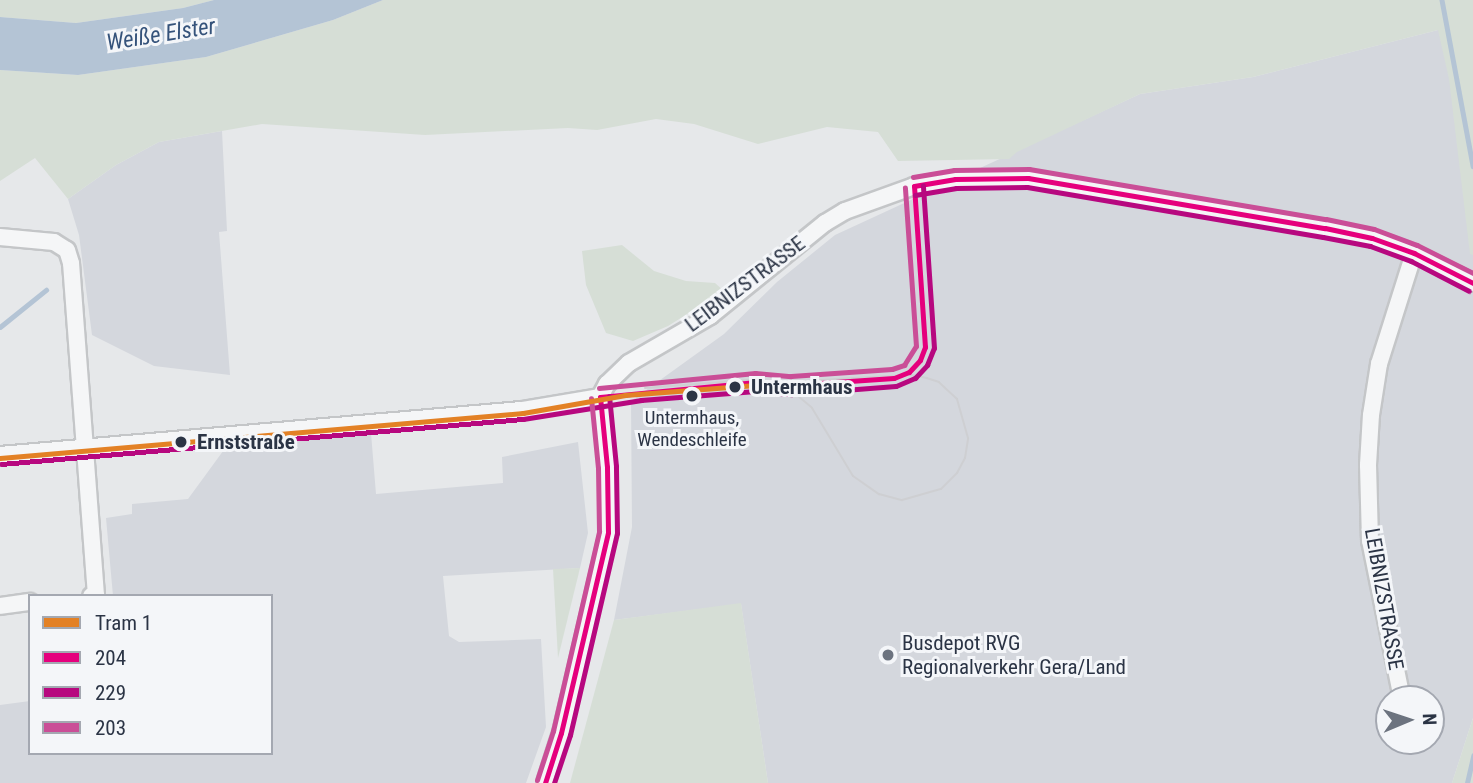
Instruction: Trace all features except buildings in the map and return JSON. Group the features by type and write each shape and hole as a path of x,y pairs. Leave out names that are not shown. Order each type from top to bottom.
{"street":[{"name":"LEIBNIZSTRASSE","path":"600,397 607,384 629,363 710,316 825,223 845,211 914,186 955,179 1028,178 1325,228 1372,238 1414,253 1473,283"},
{"path":"0,237 54,242 67,250 71,263 96,594"},
{"name":"LEIBNIZSTRASSE","path":"1399,685 1370,541 1368,465 1371,415 1379,364 1414,253"},
{"path":"0,455 523,410 600,397 607,467 608,532 561,733 545,783"},
{"path":"0,606 28,602"}],"shaded area":[{"path":"0,0 214,0 183,8 76,23 0,17"},
{"path":"383,0 1473,0 1473,255 1470,254 1449,79 1438,30 1253,77 1140,94 1017,152 1009,159 898,161 878,132 827,127 758,144 694,124 656,119 597,130 568,128 425,135 262,124 159,142 116,165 68,199 35,158 0,181 0,70 78,75 206,57 333,20"},
{"path":"1473,5 1473,718 1452,783 768,783 741,604 614,620 632,527 631,401 724,334 777,282 835,235 1140,94 1253,77 1438,30"},
{"path":"222,131 227,231 219,232 230,375 154,366 92,335 79,235 68,199 116,165 159,142"},
{"path":"622,245 654,271 686,281 715,283 724,291 668,326 633,341 606,333 586,285 582,251"},
{"path":"371,433 376,494 503,483 502,457 578,442 588,533 580,568 443,576 449,636 459,642 541,639 546,727 526,783 0,783 0,705 28,701 28,755 273,755 273,594 113,594 106,518 132,514 132,504 188,499 226,447"},
{"path":"580,568 558,658 553,569"},
{"path":"741,603 768,783 570,783 614,620"},
{"path":"1473,718 1473,783 1452,783"}],"water":[{"name":"Weiße Elster","path":"214,0 383,0 333,20 206,57 78,75 0,70 0,17 76,23 183,8"}],"waterway":[{"path":"1442,0 1473,166"},
{"path":"0,327 46,290"},
{"path":"1467,783 1473,756"}],"tram line":[{"path":"645,388 749,380 766,381 775,383 786,386 812,408 853,476 879,494 902,500 941,489 957,473 965,458 968,438 957,399 939,382 911,375 775,383 756,385"},
{"name":"1","path":"0,458 523,413 625,395 756,385"}],"transit line":[{"name":"203","path":"913,177 954,170 1029,169 1326,219 1374,229 1417,245 1473,273"},
{"name":"204","path":"914,186 955,179 1028,178 1325,228 1372,238 1414,253 1473,283"},
{"name":"229","path":"1,464 523,419 641,400 756,391 792,394 896,386 915,378 927,365 934,348 923,185"},
{"name":"204","path":"600,397 756,382 791,385 894,378 909,372 920,360 925,347 914,186"},
{"name":"203","path":"599,388 755,373 791,376 892,369 904,365 916,346 905,187"},
{"name":"229","path":"915,195 956,188 1027,187 1323,237 1370,246 1411,261 1469,291"},
{"name":"229","path":"554,783 570,735 617,533 616,466 609,396"},
{"name":"204","path":"545,783 561,733 608,532 607,467 600,397"},
{"name":"203","path":"537,780 553,731 599,531 598,468 591,398"}],"place":[{"name":"Untermhaus","path":"735,387"},
{"name":"Untermhaus, Wendeschleife","path":"692,396"},
{"name":"Ernststraße","path":"181,442"},
{"name":"Busdepot RVG Regionalverkehr Gera/Land","path":"888,655"}]}
